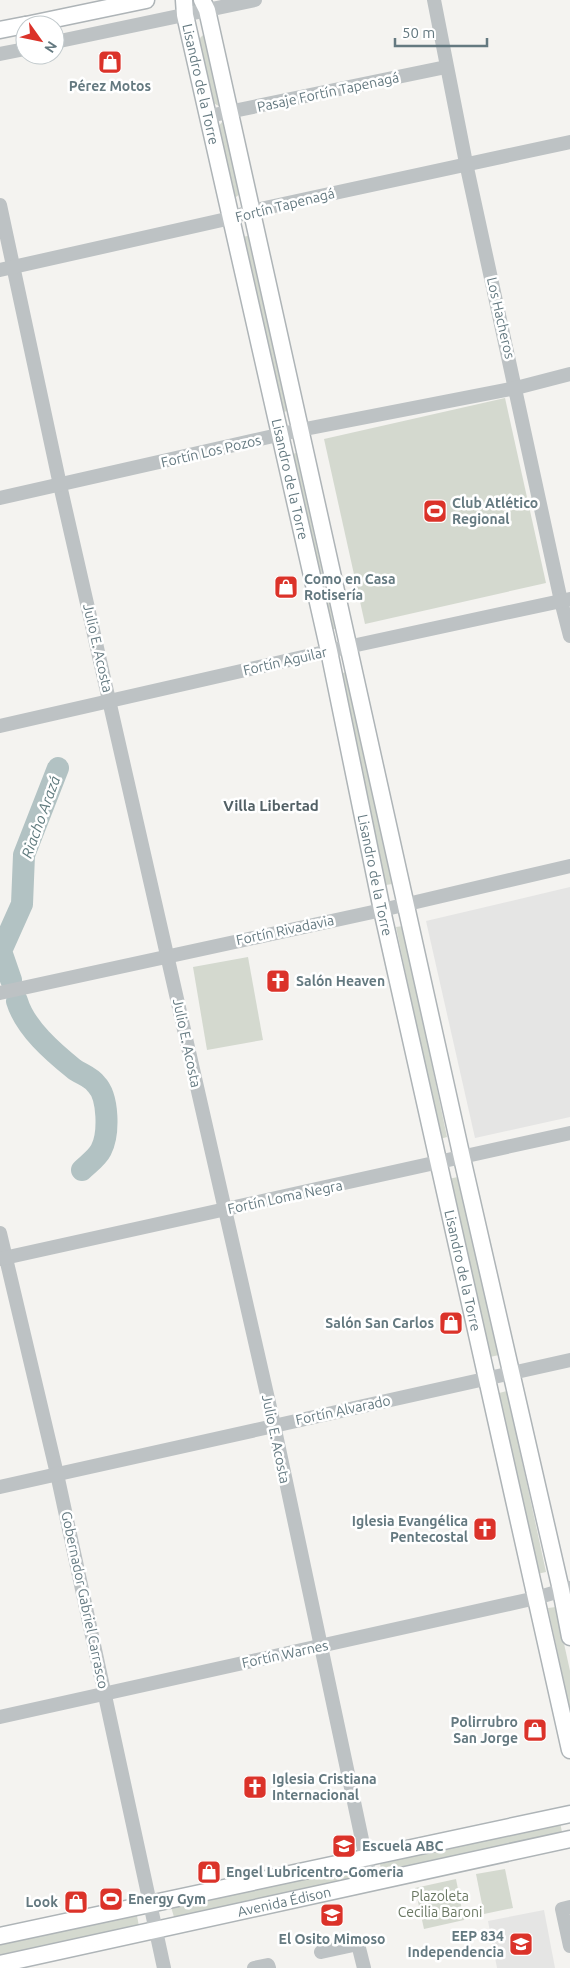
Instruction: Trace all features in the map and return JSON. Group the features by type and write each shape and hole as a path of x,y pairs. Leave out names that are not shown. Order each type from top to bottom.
{"main road":[{"path":"65,17 146,0"},
{"name":"Lisandro de la Torre","path":"205,5 231,112 251,211 407,903 510,1373 566,1589 570,1637"},
{"name":"Lisandro de la Torre","path":"184,8 328,651 382,910 570,1750"},
{"path":"0,30 15,27"},
{"name":"Avenida Édison","path":"0,1936 570,1814"},
{"name":"Avenida Édison","path":"0,1964 570,1839"}],"street":[{"path":"65,39 184,8 255,0"},
{"name":"Los Hacheros","path":"434,0 466,163 565,600 570,636"},
{"path":"0,54 15,51"},
{"name":"Pasaje Fortín Tapenagá","path":"209,116 446,67"},
{"name":"Fortín Tapenagá","path":"7,268 231,218 251,211 570,142"},
{"name":"Julio E. Acosta","path":"0,205 7,268 60,485 168,954 223,1210 274,1425 371,1882"},
{"name":"Fortín Los Pozos","path":"0,498 300,430 516,388 570,374"},
{"name":"Fortín Aguilar","path":"0,726 328,651 565,600"},
{"name":"Fortín Rivadavia","path":"0,993 168,954 382,910 570,866"},
{"name":"Fortín Loma Negra","path":"3,1259 570,1133"},
{"name":"Gobernador Gabriel Carrasco","path":"0,1233 3,1259 57,1474 164,1968"},
{"name":"Fortín Alvarado","path":"0,1487 570,1360"},
{"name":"Fortín Warnes","path":"0,1717 536,1598 566,1589"},
{"path":"570,1907 562,1909 570,1946"},
{"path":"321,1952 358,1944 364,1968"},
{"path":"254,1968 268,1965 269,1968"}],"shaded area":[{"path":"570,887 570,1117 475,1138 426,921"},
{"name":"EEP 834 Independencia","path":"544,1910 555,1968 497,1968 488,1921"}],"green space":[{"path":"204,34 221,103 219,106 213,103 199,39"},
{"path":"222,122 226,124 241,193 236,197 233,195 218,127"},
{"path":"248,236 287,411 280,413 241,237"},
{"name":"Club Atlético Regional","path":"505,398 546,583 365,624 324,439"},
{"path":"296,453 335,629 328,630 289,455"},
{"path":"348,672 392,884 386,885 342,673"},
{"path":"403,926 447,1137 440,1139 396,927"},
{"path":"248,957 263,1040 207,1050 193,967"},
{"path":"458,1177 499,1355 490,1357 448,1179"},
{"path":"507,1391 546,1572 537,1574 499,1393"},
{"path":"556,1607 570,1671 570,1710 548,1608"},
{"path":"560,1822 562,1832 382,1873 380,1864"},
{"name":"Plazoleta Cecilia Baroni","path":"505,1869 513,1908 484,1914 476,1874"},
{"path":"350,1870 353,1880 174,1917 171,1907"},
{"name":"Plazoleta Cecilia Baroni","path":"456,1879 464,1920 424,1929 415,1888"},
{"path":"137,1916 139,1926 0,1955 0,1944"}],"waterway":[{"name":"Riacho Arazá","path":"11,980 1,951 22,904 24,855 58,768"},
{"name":"Riacho Arazá","path":"17,1001 26,1021 41,1039 74,1069 89,1077 100,1090 106,1116 104,1143 97,1156 82,1170"}],"place":[{"name":"Pérez Motos","path":"110,62"},
{"name":"Club Atlético Regional","path":"435,511"},
{"name":"Como en Casa Rotisería","path":"286,587"},
{"name":"Salón Heaven","path":"278,981"},
{"name":"Salón San Carlos","path":"451,1323"},
{"name":"Iglesia Evangélica Pentecostal","path":"485,1529"},
{"name":"Polirrubro San Jorge","path":"535,1730"},
{"name":"Iglesia Cristiana Internacional","path":"255,1787"},
{"name":"Escuela ABC","path":"344,1846"},
{"name":"Engel Lubricentro-Gomeria","path":"209,1872"},
{"name":"Energy Gym","path":"111,1899"},
{"name":"Look","path":"76,1902"},
{"name":"El Osito Mimoso","path":"332,1915"},
{"name":"EEP 834 Independencia","path":"521,1944"}],"district":[{"name":"Villa Libertad","path":"271,806"}]}
